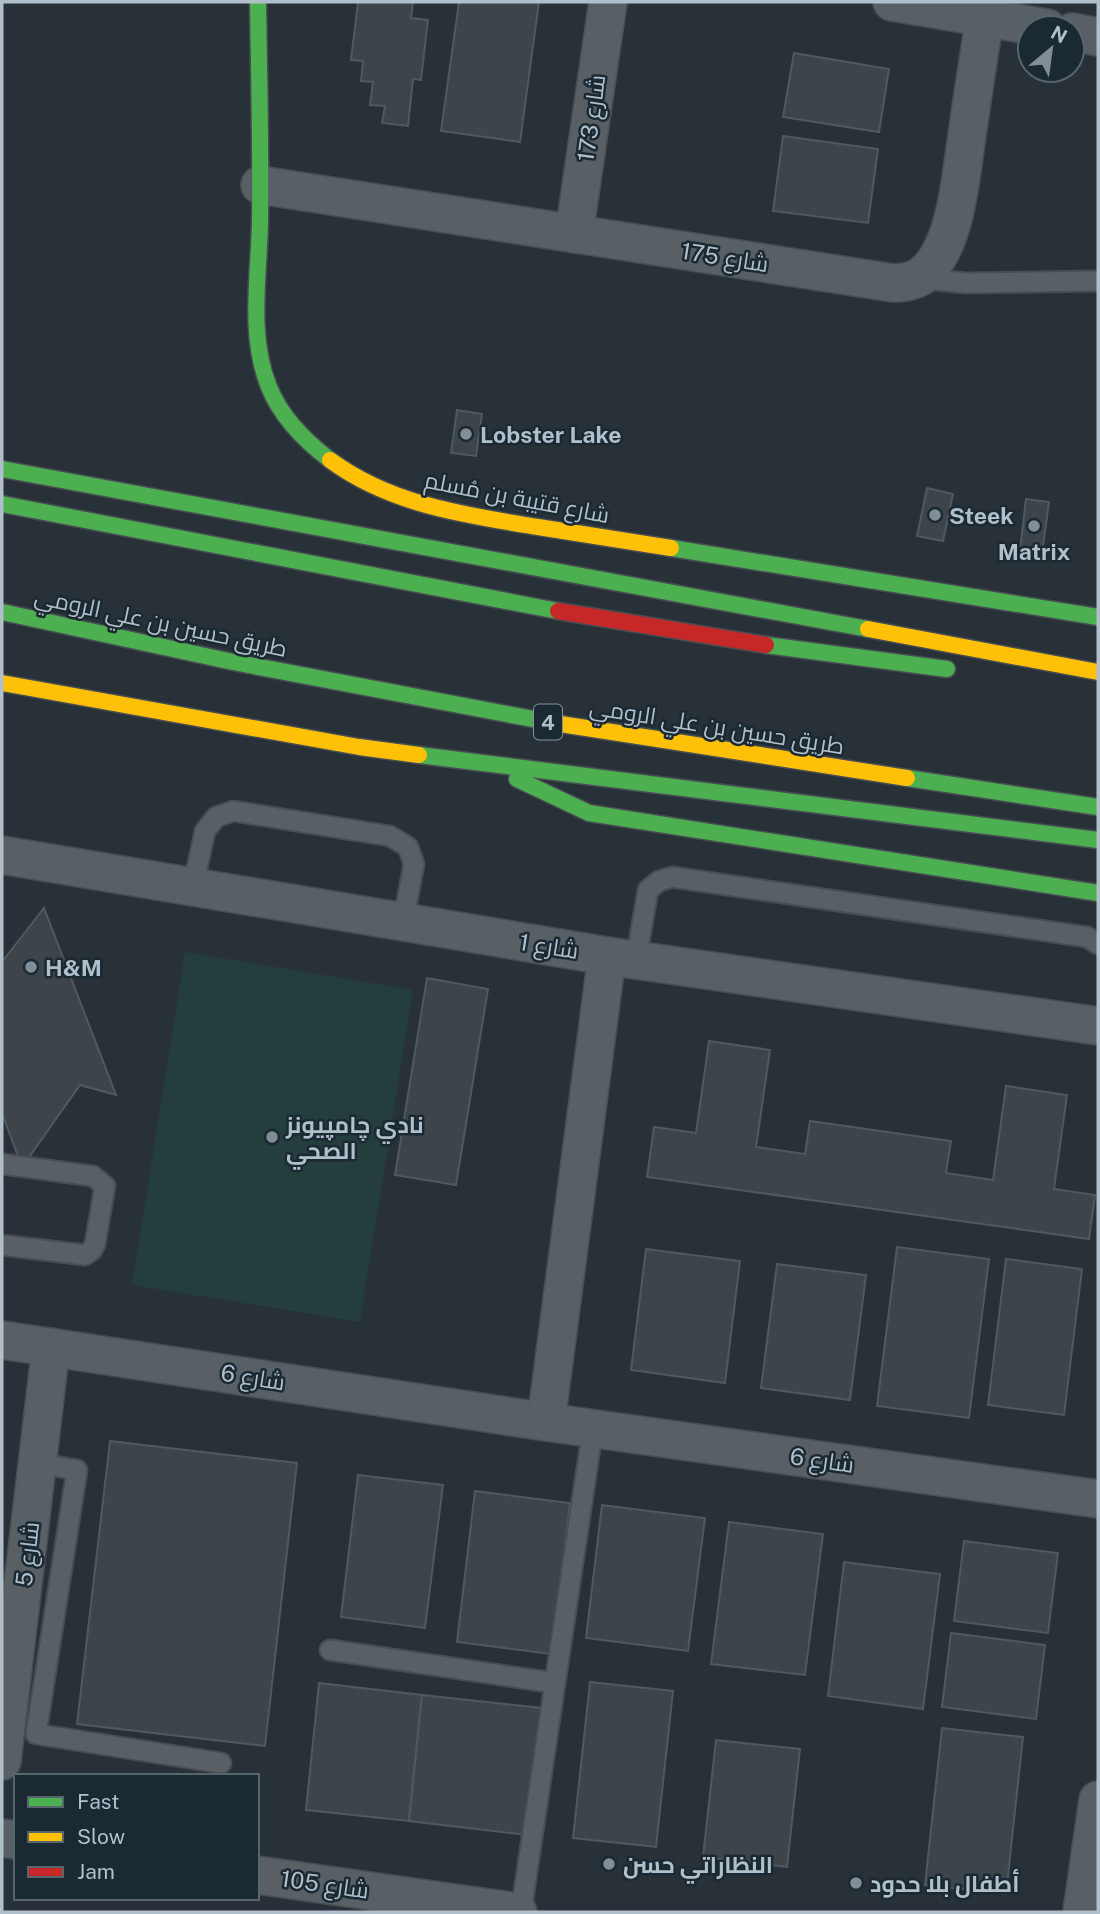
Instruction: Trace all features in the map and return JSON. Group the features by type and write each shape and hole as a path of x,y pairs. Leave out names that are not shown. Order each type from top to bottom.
{"main road":[{"name":"شارع قتيبة بن مُسلم","path":"258,2 258,332 266,382 274,400 306,442 373,485 412,501 476,517 1098,617"},
{"path":"2,469 1098,672"},
{"path":"2,504 512,603 707,637 963,671"},
{"name":"طريق حسين بن علي الرومي","path":"2,611 233,662 487,712 690,746 1098,807"},
{"path":"2,683 359,747 1098,840"},
{"path":"484,764 589,813 1098,893"}],"street":[{"name":"شارع 173","path":"574,234 608,2"},
{"path":"892,2 1016,23"},
{"path":"919,278 940,253 956,203 985,18"},
{"name":"شارع 175","path":"260,184 893,283 907,283 919,278"},
{"name":"شارع 1","path":"2,855 622,958 1098,1026"},
{"path":"546,1422 622,958"},
{"name":"شارع 6","path":"2,1340 546,1422 1098,1499"},
{"name":"شارع 5","path":"2,1761 13,1583 37,1463 51,1347"},
{"path":"1082,1912 1098,1800"},
{"name":"شارع 105","path":"259,1875 519,1912"}],"lane":[{"path":"919,278 965,283 1098,281"},
{"path":"193,887 205,831 216,817 233,811 390,836 408,847 414,864 403,922"},
{"path":"622,958 648,890 659,881 672,877 1087,937 1098,944"},
{"path":"2,1164 93,1176 105,1186 95,1244 85,1255 2,1244"},
{"path":"519,1912 593,1428"},
{"path":"37,1463 77,1470 36,1734 221,1763"},
{"path":"330,1650 555,1683"}],"green space":[{"name":"نادي چامپيونز الصحي","path":"185,952 413,990 360,1322 132,1285"}],"building":[{"path":"358,2 413,2 411,18 428,20 421,80 413,79 408,126 382,123 385,106 370,105 373,82 361,81 363,61 351,60"},
{"path":"459,2 539,2 520,142 441,131"},
{"path":"794,53 889,69 879,132 783,117"},
{"path":"783,136 878,149 868,223 773,211"},
{"name":"Lobster Lake","path":"457,410 482,414 476,456 451,453"},
{"name":"Steek","path":"927,488 953,494 943,541 917,536"},
{"name":"Matrix","path":"1026,499 1049,502 1042,553 1020,550"},
{"path":"44,908 116,1095 80,1085 22,1167 2,1113 2,962"},
{"path":"427,978 488,989 456,1185 395,1175"},
{"path":"709,1041 770,1050 756,1147 805,1154 810,1121 951,1141 946,1173 993,1180 1006,1086 1067,1095 1054,1189 1095,1195 1089,1239 647,1177 654,1127 696,1133"},
{"path":"897,1247 989,1259 969,1418 877,1406"},
{"path":"646,1249 740,1261 725,1383 631,1370"},
{"path":"1006,1259 1082,1269 1064,1415 988,1405"},
{"path":"777,1264 866,1275 850,1400 761,1388"},
{"path":"110,1441 297,1463 265,1746 77,1724"},
{"path":"358,1475 443,1485 425,1628 341,1617"},
{"path":"475,1491 570,1503 551,1654 457,1642"},
{"path":"602,1505 705,1518 688,1651 586,1638"},
{"path":"729,1522 823,1534 805,1675 711,1664"},
{"path":"964,1541 1058,1553 1048,1633 954,1621"},
{"path":"844,1562 940,1574 923,1709 828,1696"},
{"path":"951,1633 1045,1645 1036,1719 942,1707"},
{"path":"590,1682 673,1691 656,1847 573,1838"},
{"path":"319,1683 422,1695 409,1821 306,1810"},
{"path":"422,1695 542,1708 528,1835 409,1821"},
{"path":"942,1728 1023,1737 1006,1894 925,1885"},
{"path":"716,1740 800,1749 787,1867 703,1857"}],"traffic: fast":[{"path":"258,2 260,222 256,305 259,347 269,387 280,408 303,436 330,460"},
{"path":"2,469 868,629"},
{"path":"2,504 558,611"},
{"path":"671,548 1098,617"},
{"path":"2,612 233,662 554,723"},
{"path":"766,645 947,669"},
{"path":"419,755 1098,840"},
{"path":"907,778 1098,807"},
{"path":"517,779 589,813 1098,893"}],"traffic: slow":[{"path":"330,460 378,488 430,506 483,518 671,548"},
{"path":"868,629 1098,672"},
{"path":"2,683 359,747 419,755"},
{"path":"554,723 907,778"}],"traffic: jam":[{"path":"558,611 766,645"}],"place":[{"name":"Lobster Lake","path":"466,434"},
{"name":"Steek","path":"935,515"},
{"name":"Matrix","path":"1034,526"},
{"name":"H&M","path":"31,967"},
{"name":"نادي چامپيونز الصحي","path":"272,1137"},
{"name":"النظاراتي حسن","path":"609,1864"},
{"name":"أطفال بلا حدود","path":"856,1883"}]}
